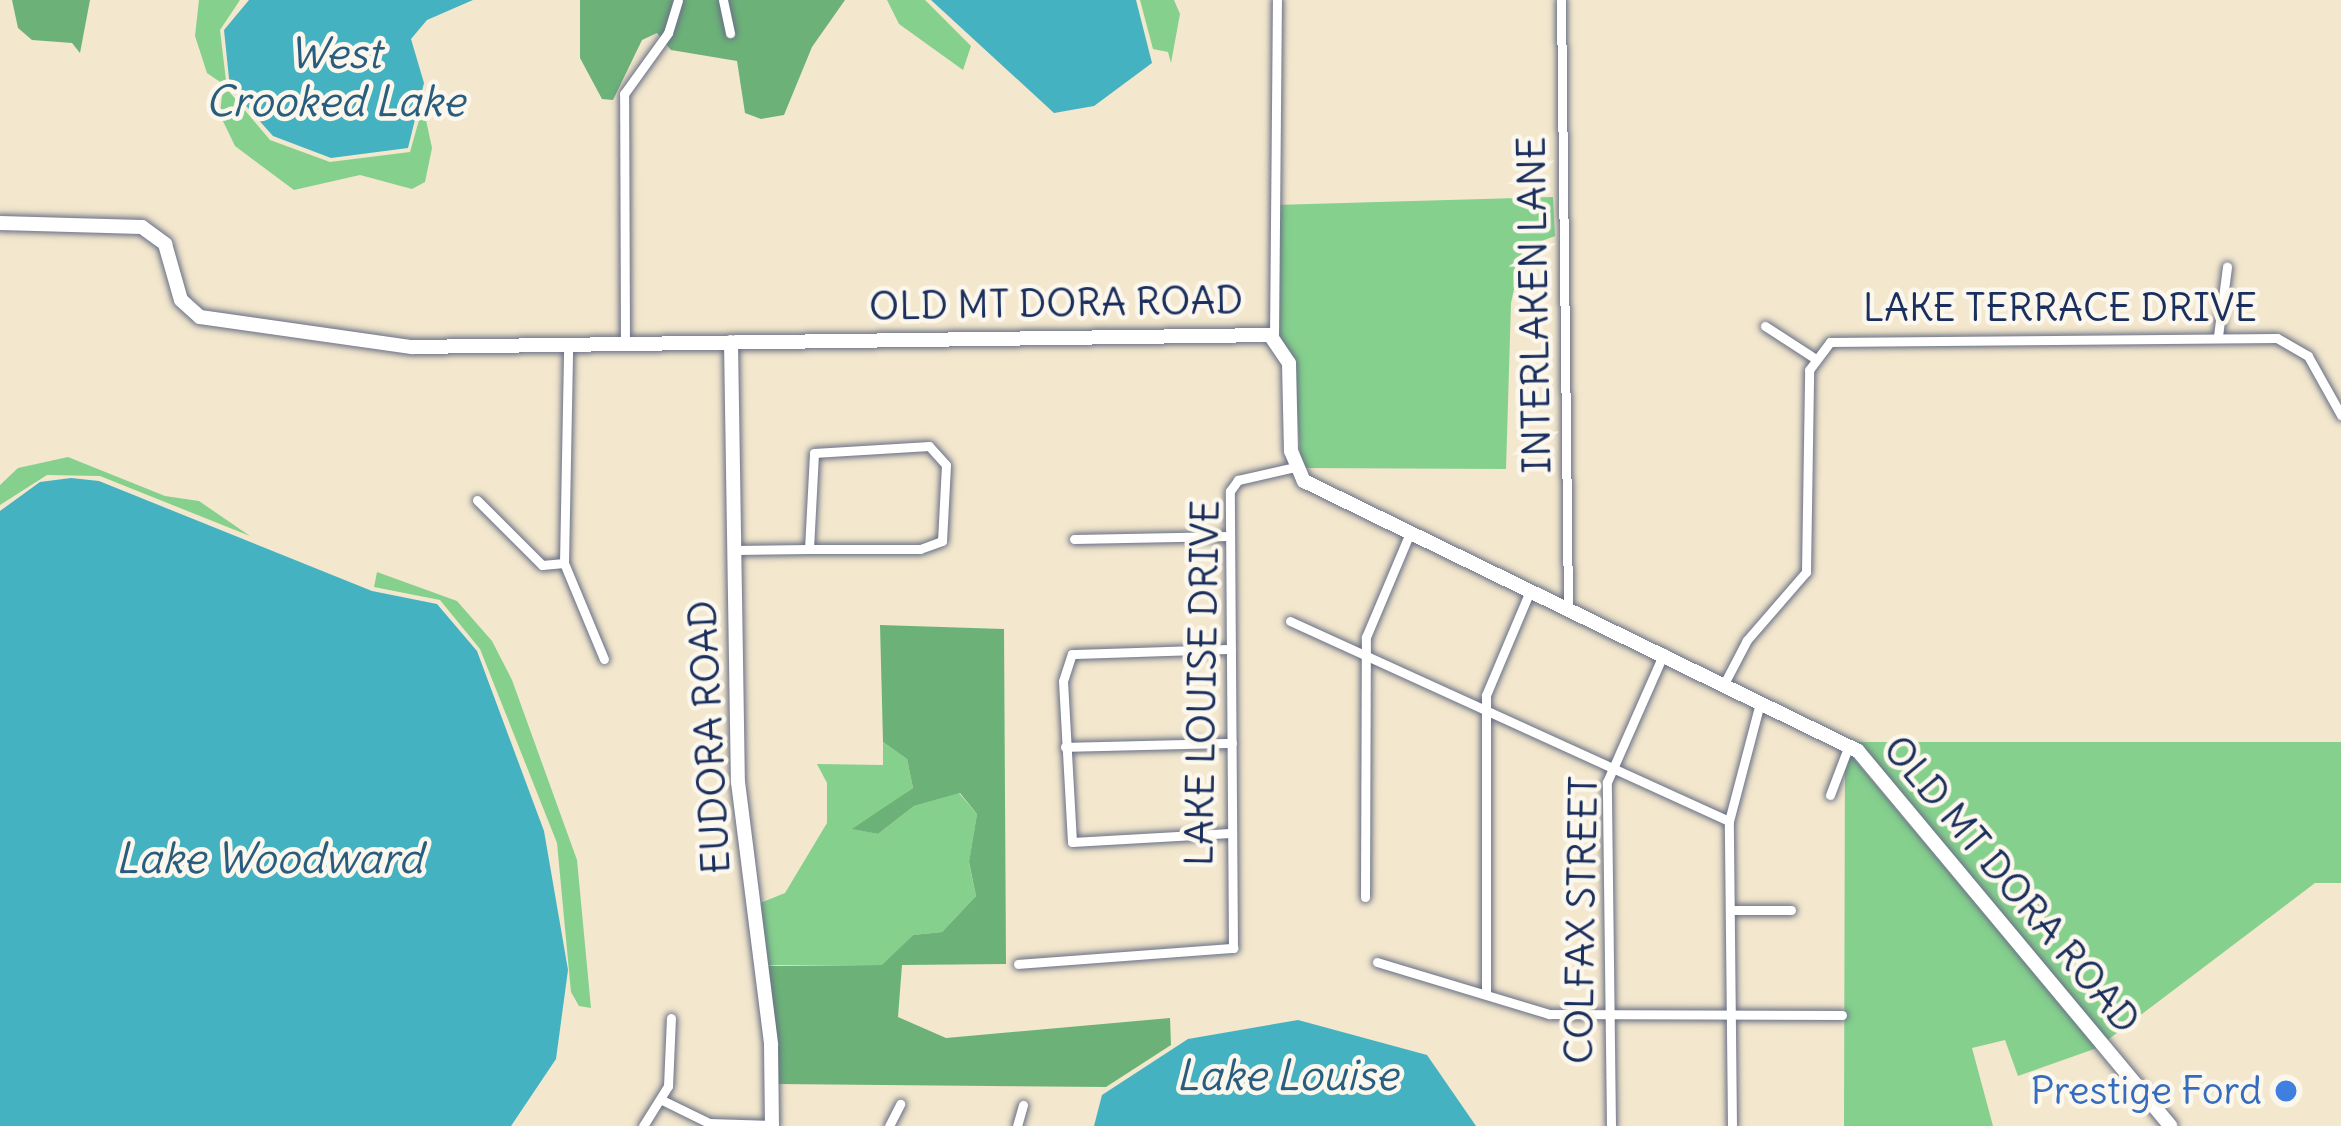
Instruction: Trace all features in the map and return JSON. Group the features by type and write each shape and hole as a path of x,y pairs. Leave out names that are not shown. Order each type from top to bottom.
{"street":[{"path":"625,345 624,94 668,33 678,0"},
{"path":"723,0 730,33"},
{"path":"1274,338 1277,0"},
{"name":"INTERLAKEN LANE","path":"1561,0 1568,609"},
{"name":"OLD MT DORA ROAD","path":"0,223 120,222 153,231 168,251 181,300 209,320 412,346 1239,331 1274,338 1289,363 1295,466 1330,498 1761,699 1849,745 2170,1126"},
{"path":"2218,336 2227,267"},
{"path":"1765,326 1813,357"},
{"name":"LAKE TERRACE DRIVE","path":"1725,682 1747,640 1795,594 1806,572 1813,357 1829,342 1855,337 2218,336 2298,346 2341,415"},
{"name":"EUDORA ROAD","path":"731,343 738,782 771,1045 772,1126"},
{"path":"568,346 564,563 604,659"},
{"path":"735,550 808,549 937,545 946,531 940,451 818,450 808,464 808,549"},
{"name":"LAKE LOUISE DRIVE","path":"1018,964 1233,948 1229,536 1235,482 1295,466"},
{"path":"477,500 542,565 564,563"},
{"path":"1365,897 1365,652 1374,608 1409,535"},
{"path":"1074,539 1229,536"},
{"path":"1486,994 1486,709 1530,591"},
{"path":"1290,620 1729,821"},
{"path":"1230,833 1072,842 1065,661 1104,652 1231,650"},
{"name":"COLFAX STREET","path":"1611,1126 1611,764 1664,653"},
{"path":"1732,1126 1729,821 1761,699"},
{"path":"1065,747 1232,743"},
{"path":"1830,795 1849,745"},
{"path":"1730,910 1791,910"},
{"path":"1377,962 1549,1015 1842,1015"},
{"path":"643,1126 662,1100 671,1018"},
{"path":"662,1100 709,1123 772,1126"},
{"path":"889,1126 901,1104"},
{"path":"1017,1126 1023,1105"}],"green space":[{"path":"12,0 90,0 80,53 72,43 32,40 18,28"},
{"path":"199,0 240,0 220,30 227,89 270,140 330,162 410,152 423,106 432,148 425,182 412,189 360,175 294,190 235,146 220,115 223,84 207,73 195,36"},
{"path":"580,0 845,0 812,47 784,115 761,119 745,113 737,61 671,50 657,33 642,40 613,100 602,99 580,58"},
{"path":"887,0 925,0 971,46 963,70 899,24"},
{"path":"1140,0 1174,0 1180,14 1171,63 1168,52 1153,49"},
{"path":"1553,197 1555,236 1523,248 1511,303 1506,469 1301,468 1294,362 1279,335 1275,205"},
{"path":"68,457 165,496 199,501 250,536 100,476 47,475 0,505 0,485 18,468"},
{"path":"377,572 457,601 492,641 512,680 577,860 591,1008 579,1006 571,992 557,843 480,649 440,600 374,587"},
{"path":"880,625 1004,629 1006,964 902,965 898,1017 946,1038 1170,1018 1171,1045 1106,1087 777,1084 766,966 882,965 913,935 942,932 976,896 969,862 977,814 960,793 914,806 878,834 852,829 913,788 907,759 883,742"},
{"path":"883,742 907,759 913,788 854,829 878,834 914,806 959,793 977,814 969,863 976,896 942,932 913,935 883,965 766,965 758,904 785,893 827,823 827,783 817,764 883,765"},
{"path":"1855,742 2341,742 2341,883 2315,883 2105,1042"},
{"path":"1845,748 2097,1048 2018,1076 2005,1040 1972,1048 1993,1126 1844,1126"}],"water":[{"name":"West Crooked Lake","path":"249,0 473,0 427,20 411,39 424,83 408,148 331,158 273,136 230,88 224,30"},
{"path":"931,0 1136,0 1152,63 1094,106 1054,113"},
{"name":"Lake Woodward","path":"99,481 372,591 437,604 477,651 544,831 568,970 556,1059 511,1126 0,1126 0,511 40,482"},
{"name":"Lake Louise","path":"1298,1020 1427,1055 1476,1126 1094,1126 1102,1095 1188,1039"}],"place":[{"name":"Prestige Ford","path":"2286,1091"}]}
